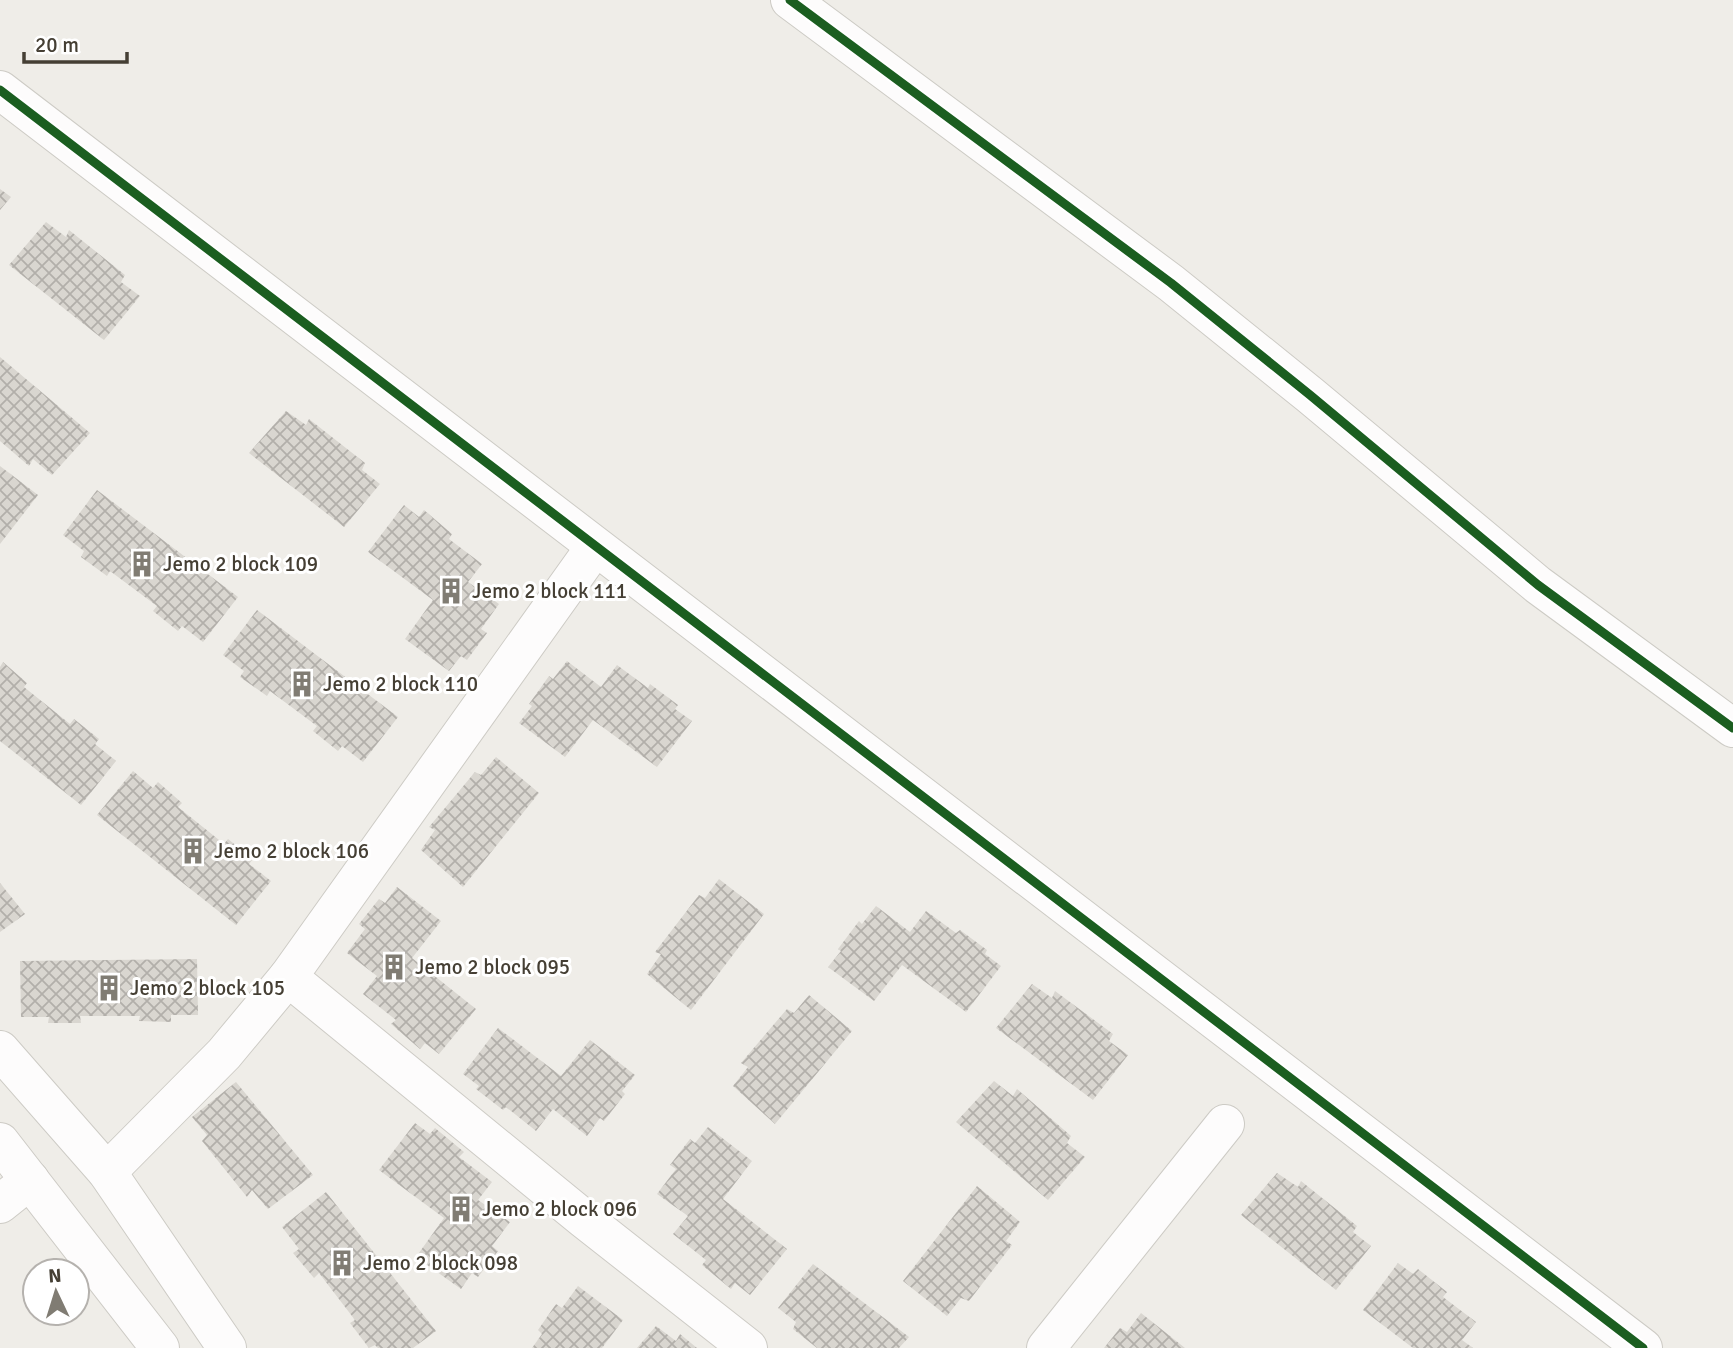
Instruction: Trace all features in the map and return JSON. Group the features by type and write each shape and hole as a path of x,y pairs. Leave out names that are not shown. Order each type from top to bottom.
{"street":[{"path":"790,0 1171,283 1310,395 1538,586 1725,712"},
{"path":"0,90 1625,1342"},
{"path":"107,1172 224,1054 288,976 595,547"},
{"path":"288,976 573,1211 748,1348"},
{"path":"0,1050 107,1172 227,1348"},
{"path":"1046,1348 1225,1124"},
{"path":"0,1142 160,1348"},
{"path":"0,1204 30,1180"}],"building":[{"path":"0,189 11,197 0,210"},
{"path":"46,222 66,237 69,230 125,275 121,282 140,296 104,340 9,265"},
{"path":"0,357 90,433 52,475 33,459 29,466 0,441"},
{"path":"286,411 306,425 309,419 365,463 362,470 380,484 344,527 249,453"},
{"path":"0,466 38,495 0,544"},
{"name":"Jemo 2 block 109","path":"97,490 238,597 203,642 182,626 178,631 153,611 157,606 110,571 107,576 81,557 84,551 63,535"},
{"name":"Jemo 2 block 111","path":"404,505 419,517 424,510 452,534 449,539 482,564 468,582 499,604 481,629 487,633 467,660 461,656 449,671 405,639 433,600 368,552"},
{"name":"Jemo 2 block 110","path":"257,610 398,717 363,762 342,746 338,751 313,731 317,726 270,691 267,696 240,677 244,671 223,655"},
{"path":"567,661 601,687 617,665 648,688 650,684 678,705 675,709 692,721 657,767 593,720 565,757 519,723 549,676 553,679"},
{"path":"3,662 27,683 24,687 70,724 74,719 99,739 95,744 116,761 81,805 0,741 0,667"},
{"path":"496,757 539,793 463,887 421,850 435,830 429,827 475,772 481,775"},
{"name":"Jemo 2 block 106","path":"133,771 153,788 158,782 182,803 178,807 224,844 228,839 253,859 249,864 271,881 236,925 97,815"},
{"path":"719,879 764,914 691,1010 647,974 661,954 655,952 699,895 705,898"},
{"path":"0,883 25,914 0,932"},
{"name":"Jemo 2 block 095","path":"397,887 441,921 412,958 476,1009 439,1054 425,1043 420,1049 391,1024 396,1020 363,994 377,976 347,953 365,929 359,924 379,899 385,903"},
{"path":"876,906 910,932 926,911 956,933 960,930 987,950 985,954 1001,966 966,1012 902,965 874,1001 828,967 859,921 862,924"},
{"name":"Jemo 2 block 105","path":"197,959 198,1015 171,1015 171,1022 139,1021 140,1016 80,1016 81,1023 48,1023 49,1017 21,1017 20,961"},
{"path":"1032,984 1052,998 1055,991 1113,1034 1109,1041 1128,1055 1093,1100 996,1028"},
{"path":"809,995 852,1031 775,1124 733,1086 748,1067 741,1063 787,1009 794,1013"},
{"path":"498,1028 561,1076 590,1040 635,1075 622,1091 625,1094 604,1121 600,1118 587,1136 553,1109 536,1131 506,1107 503,1110 476,1089 479,1086 463,1074"},
{"path":"994,1081 1013,1096 1017,1089 1071,1136 1067,1143 1085,1157 1048,1200 956,1122"},
{"path":"236,1082 313,1175 268,1209 252,1190 247,1197 202,1141 207,1135 192,1117"},
{"name":"Jemo 2 block 096","path":"415,1123 430,1134 435,1128 464,1152 459,1157 492,1182 478,1200 510,1222 492,1246 498,1251 478,1277 472,1273 461,1289 416,1257 444,1218 379,1170"},
{"path":"708,1127 752,1161 723,1199 787,1249 750,1295 735,1283 731,1289 702,1265 706,1260 673,1234 688,1216 657,1194 676,1169 670,1165 690,1139 695,1143"},
{"path":"1277,1173 1298,1187 1301,1181 1357,1226 1353,1232 1371,1246 1336,1290 1241,1215"},
{"path":"977,1186 1020,1222 1006,1241 1012,1245 969,1301 961,1298 947,1316 903,1281"},
{"name":"Jemo 2 block 098","path":"326,1192 436,1331 413,1348 378,1348 375,1345 369,1348 350,1323 355,1320 319,1273 314,1278 293,1253 299,1249 282,1227"},
{"path":"1398,1263 1413,1274 1418,1269 1447,1292 1443,1297 1476,1322 1462,1340 1473,1348 1413,1348 1363,1310"},
{"path":"813,1264 909,1337 899,1348 817,1348 793,1329 796,1322 778,1308"},
{"path":"578,1286 623,1320 602,1348 532,1348 542,1334 538,1330 556,1304 562,1308"},
{"path":"1141,1313 1185,1348 1104,1348 1120,1328 1127,1332"},
{"path":"656,1326 676,1341 680,1334 697,1348 637,1348"}],"cycle path":[{"path":"790,0 1171,283 1538,585 1733,728"},
{"path":"0,90 1643,1348"}],"place":[{"name":"Jemo 2 block 109","path":"142,564"},
{"name":"Jemo 2 block 111","path":"451,591"},
{"name":"Jemo 2 block 110","path":"302,684"},
{"name":"Jemo 2 block 106","path":"193,851"},
{"name":"Jemo 2 block 095","path":"394,967"},
{"name":"Jemo 2 block 105","path":"109,988"},
{"name":"Jemo 2 block 096","path":"461,1209"},
{"name":"Jemo 2 block 098","path":"342,1263"}]}
